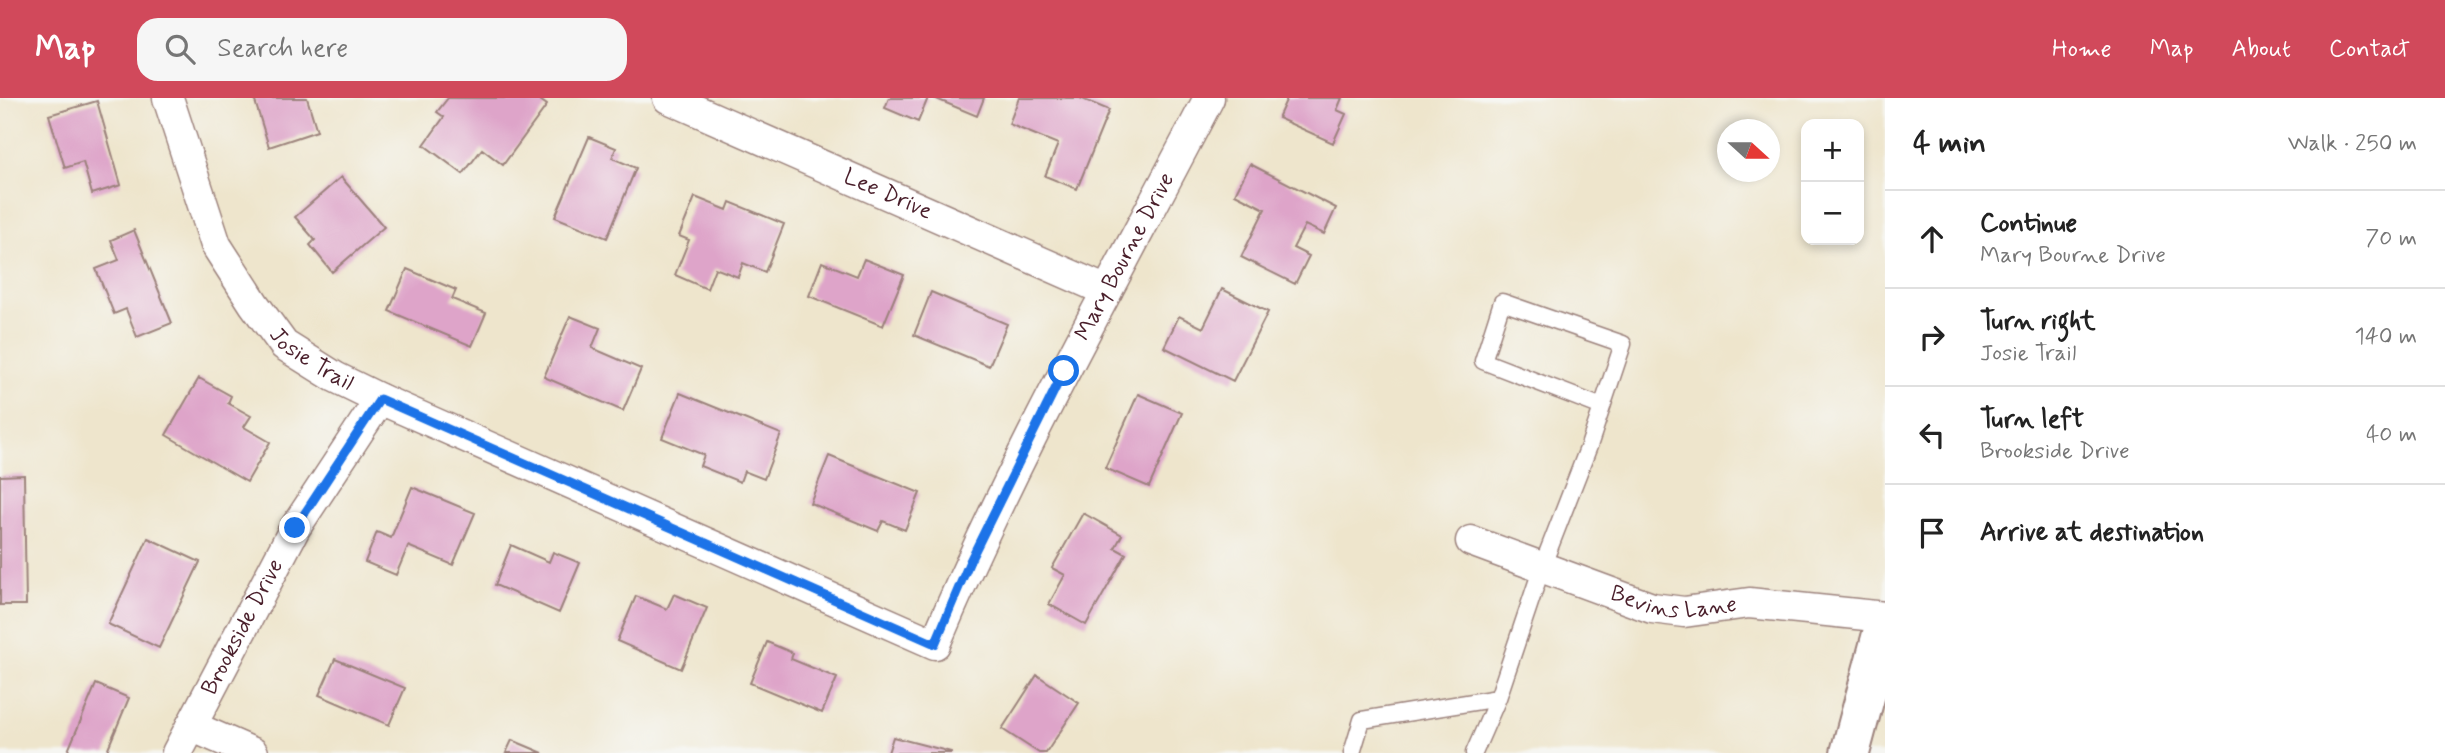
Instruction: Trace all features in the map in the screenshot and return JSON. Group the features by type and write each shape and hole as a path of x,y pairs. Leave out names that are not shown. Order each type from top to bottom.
{"main road":[{"path":"1850,753 1885,623"}],"street":[{"name":"Josie Trail","path":"168,98 216,245 284,345 335,377 380,399 935,644"},
{"name":"Lee Drive","path":"668,98 1107,291"},
{"name":"Mary Bourne Drive","path":"935,644 970,561 1107,291 1209,98"},
{"name":"Brookside Drive","path":"177,753 295,528 380,399"},
{"name":"Bevins Lane","path":"1471,541 1652,608 1684,612 1749,603 1885,617"},
{"path":"191,726 253,753"}],"lane":[{"path":"1474,753 1498,698 1542,567 1589,446 1602,407 1623,344 1502,302 1483,361 1602,407"},
{"path":"1352,753 1362,720 1498,698"}],"building":[{"path":"254,98 307,98 317,131 269,147"},
{"path":"448,98 537,98 547,105 503,165 482,149 463,174 424,145 444,117 437,112"},
{"path":"889,98 928,98 918,122 885,108"},
{"path":"934,98 984,98 977,116"},
{"path":"1019,98 1080,98 1109,110 1077,189 1045,176 1058,144 1009,124"},
{"path":"1287,98 1342,98 1337,110 1346,114 1333,143 1278,118"},
{"path":"97,101 121,185 92,194 83,162 65,168 49,115"},
{"path":"589,137 616,148 612,158 636,168 607,238 555,217"},
{"path":"1250,164 1336,208 1324,234 1305,225 1293,248 1309,256 1295,284 1241,257 1265,209 1235,194"},
{"path":"341,177 384,227 332,272 310,245 315,240 295,217"},
{"path":"695,197 727,210 730,202 784,224 765,272 743,263 738,277 715,268 707,289 675,275 689,240 679,236"},
{"path":"134,230 172,323 137,337 126,309 114,314 96,269 119,260 111,240"},
{"path":"864,259 904,275 883,326 809,296 822,262 857,276"},
{"path":"407,269 456,290 452,299 486,313 472,346 389,311"},
{"path":"1222,289 1268,312 1233,381 1164,347 1179,316 1203,328"},
{"path":"931,292 1007,324 989,366 914,335"},
{"path":"570,316 600,328 592,348 641,369 623,411 544,377"},
{"path":"199,378 231,396 228,403 251,416 244,427 270,442 247,482 166,435"},
{"path":"680,393 781,434 764,479 744,471 740,482 700,466 704,455 662,438"},
{"path":"1138,394 1182,413 1149,487 1105,468"},
{"path":"829,456 920,493 905,530 883,521 878,531 810,503"},
{"path":"24,475 26,605 0,605 0,476"},
{"path":"412,487 475,513 453,565 408,546 396,575 365,562 377,532 391,538"},
{"path":"1083,513 1122,535 1115,548 1126,554 1086,625 1049,604 1065,575 1052,568"},
{"path":"148,538 200,562 159,648 108,624"},
{"path":"511,545 549,562 553,552 580,563 559,613 495,585"},
{"path":"674,594 707,608 681,669 617,641 636,596 667,609"},
{"path":"767,642 793,653 791,659 837,678 822,713 750,683"},
{"path":"335,659 405,688 389,725 319,695"},
{"path":"1037,675 1079,703 1046,753 1039,753 1002,729"},
{"path":"96,684 129,698 106,753 67,753"},
{"path":"893,737 951,752 951,753 888,753"},
{"path":"512,740 543,753 506,753"}],"route":[{"path":"295,528 380,399 935,644 970,561 1064,371"}]}
